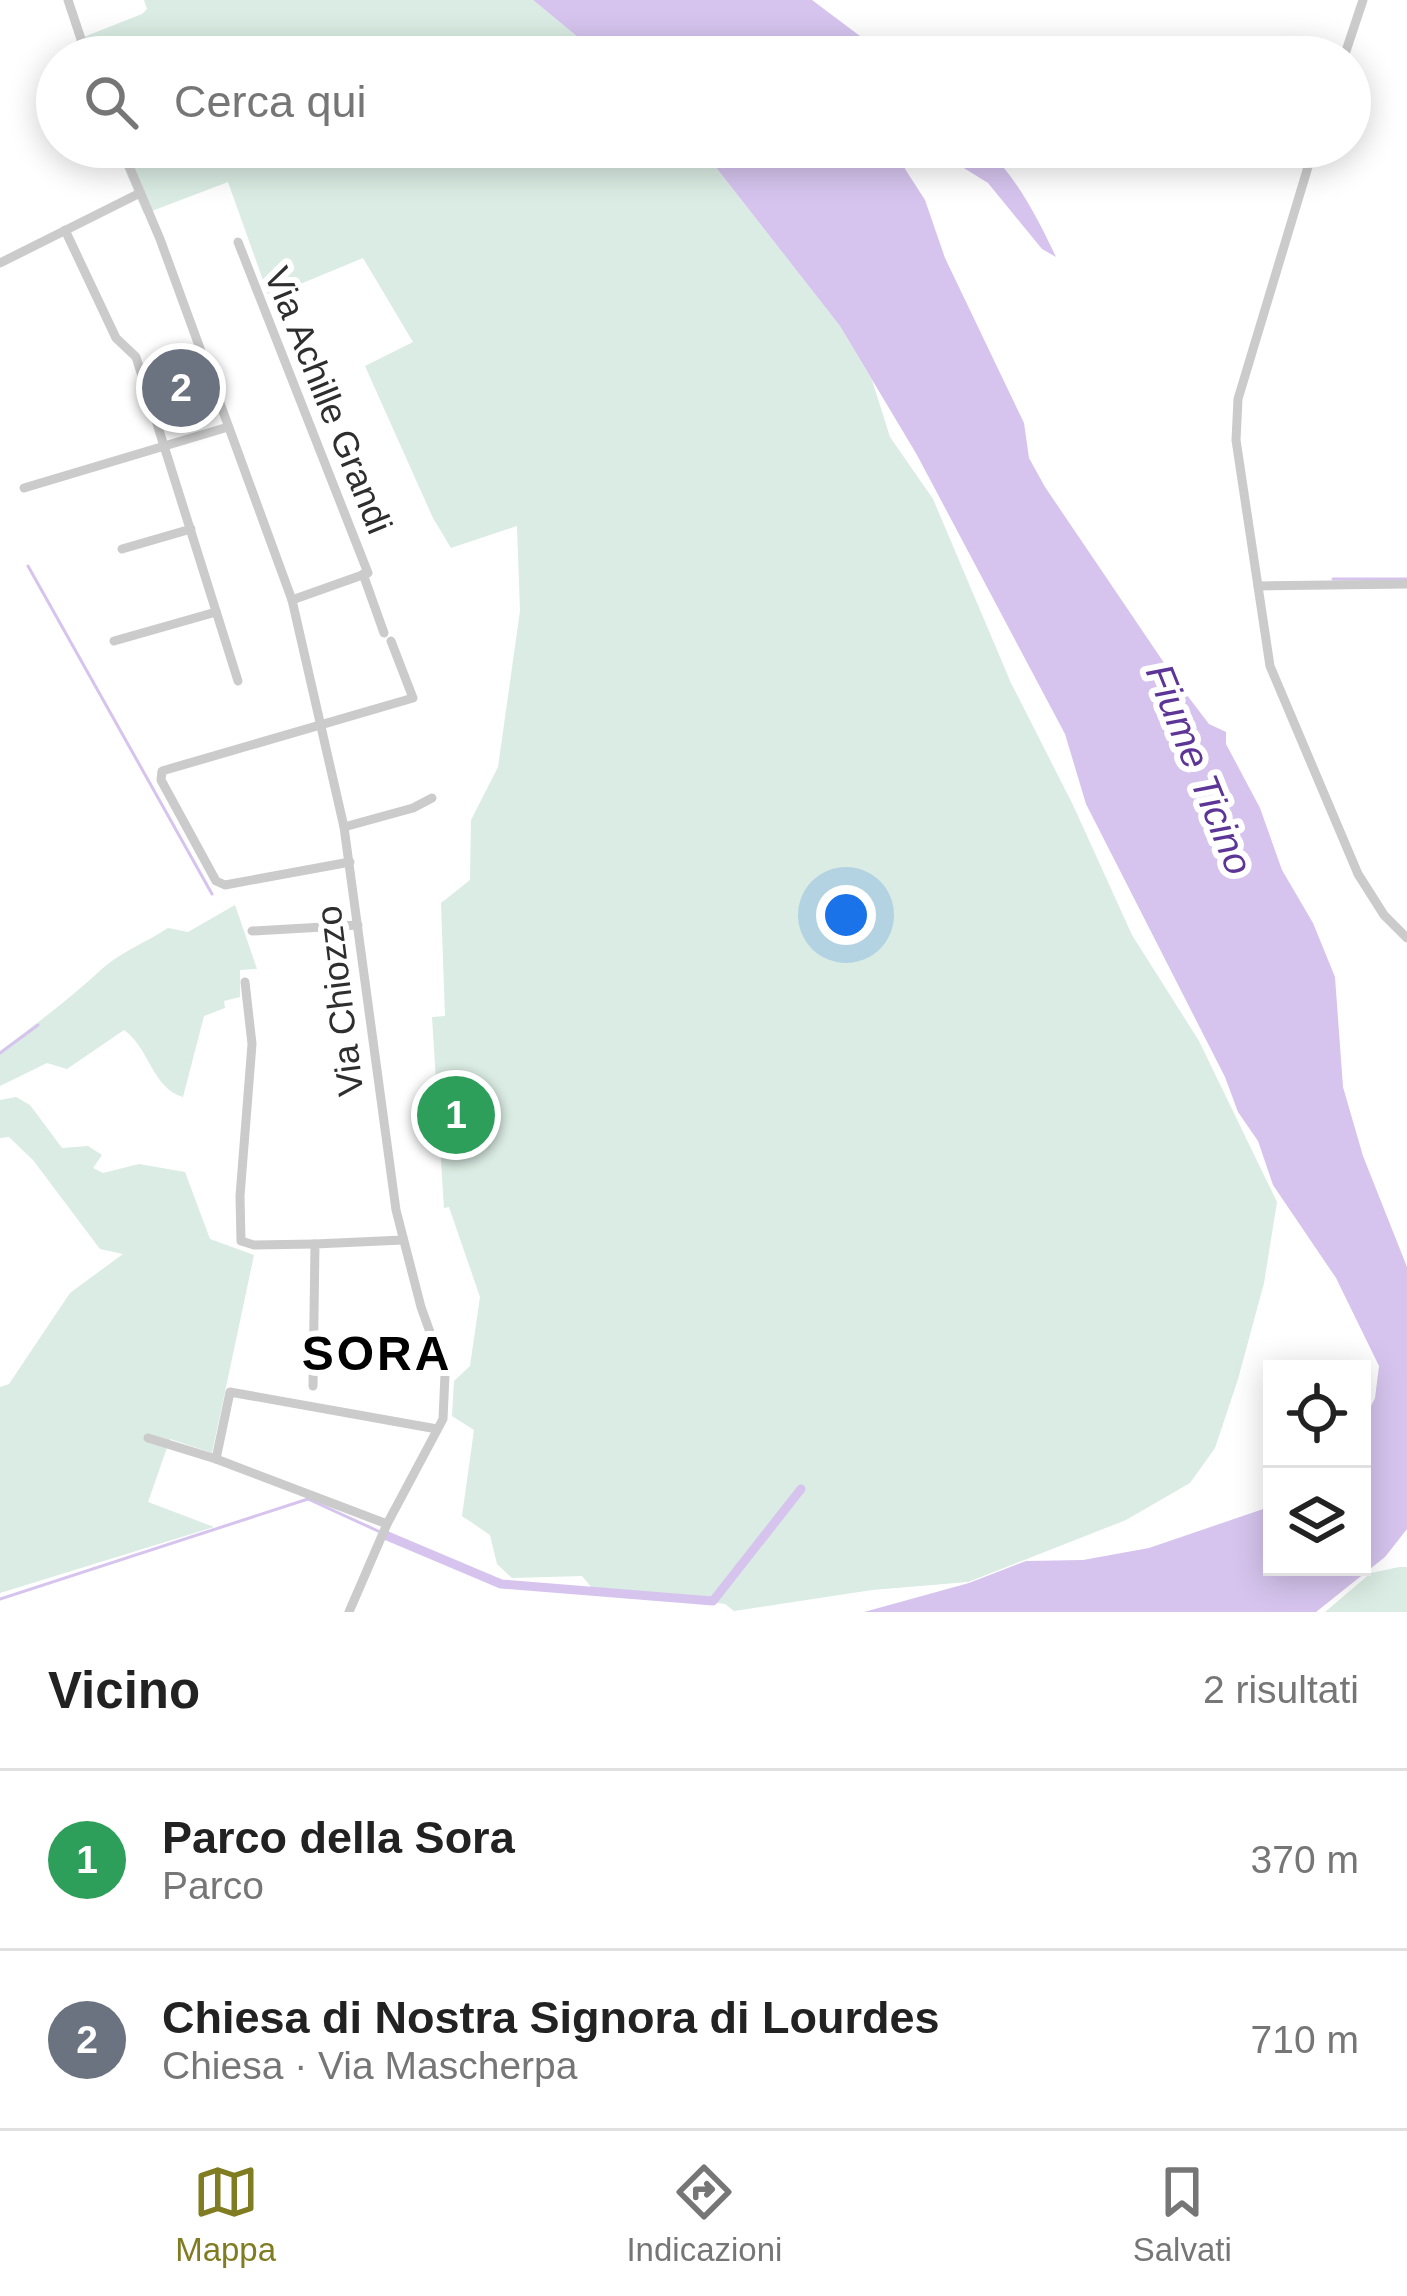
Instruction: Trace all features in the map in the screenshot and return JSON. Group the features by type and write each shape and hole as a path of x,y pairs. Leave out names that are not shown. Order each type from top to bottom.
{"street":[{"path":"68,0 80,36"},
{"path":"1351,36 1363,0"},
{"name":"Via Chiozzo","path":"129,168 292,599 344,827 380,1113 403,1240 445,1374 446,1395 437,1429"},
{"path":"1308,168 1235,419 1270,666 1371,898 1407,938"},
{"path":"0,263 140,194"},
{"path":"65,230 116,338 136,358 238,681"},
{"name":"Via Achille Grandi","path":"238,242 368,573 292,599"},
{"path":"24,488 228,427"},
{"path":"122,549 191,529"},
{"name":"Via Achille Grandi","path":"318,724 412,698 364,574"},
{"path":"1258,586 1407,584"},
{"path":"114,641 216,612"},
{"path":"318,724 174,766 162,771 161,779 216,880 225,885 350,862"},
{"path":"344,827 432,798"},
{"path":"252,931 358,925"},
{"path":"244,982 252,1044 240,1196 242,1241 254,1245 403,1240"},
{"path":"314,1386 315,1244"},
{"path":"216,1459 230,1392 437,1429 387,1524 349,1612"},
{"path":"148,1438 387,1524"}],"shaded area":[{"path":"144,0 533,0 577,36 86,36 147,9"},
{"path":"124,168 716,168 840,326 872,380 890,437 933,499 1011,683 1132,935 1199,1041 1277,1202 1264,1283 1238,1379 1215,1448 1190,1483 1126,1520 968,1582 872,1590 734,1611 725,1604 591,1587 582,1576 512,1578 497,1564 490,1535 462,1516 474,1430 452,1416 454,1381 470,1366 480,1297 449,1207 444,1208 432,1017 445,1016 441,903 470,880 471,820 498,767 520,611 517,526 451,548 433,518 365,366 413,342 363,258 269,297 228,182 144,214"},
{"path":"235,905 257,969 240,970 240,997 224,1001 225,1008 204,1016 183,1097 164,1085 124,1030 67,1069 47,1063 0,1086 0,1051 110,962 168,928 188,932"},
{"path":"16,1097 30,1105 62,1148 88,1146 102,1155 93,1168 103,1173 139,1164 185,1172 210,1239 254,1255 212,1453 170,1439 148,1502 214,1527 0,1593 0,1387 9,1384 70,1293 123,1254 100,1249 33,1160 9,1137 0,1138 0,1100"},
{"path":"1407,1567 1407,1612 1325,1612 1371,1576"}],"water":[{"path":"533,0 812,0 860,36 577,36"},
{"name":"Fiume Ticino","path":"716,168 904,168 925,200 945,258 1024,423 1029,458 1045,487 1177,682 1209,724 1226,732 1226,744 1260,808 1282,870 1313,923 1335,977 1343,1087 1363,1156 1407,1267 1407,1529 1371,1568 1371,1406 1379,1366 1336,1278 1273,1185 1258,1141 1238,1112 1225,1077 1086,804 1065,734 917,455 840,326"},
{"path":"964,168 1003,168 1056,257 1042,249 988,183"},
{"path":"1263,1509 1263,1576 1361,1576 1316,1612 864,1612 969,1583 1026,1561 1083,1560 1149,1548"}],"waterway":[{"path":"28,566 212,894"},
{"path":"1333,579 1407,579"},
{"path":"0,1053 38,1025"},
{"path":"385,1535 501,1584 713,1601 801,1489"},
{"path":"0,1599 308,1499 378,1531"}],"place":[{"name":"Chiesa di Nostra Signora di Lourdes","path":"181,388"},
{"name":"Parco della Sora","path":"456,1115"}],"district":[{"name":"SORA","path":"377,1353"}]}
